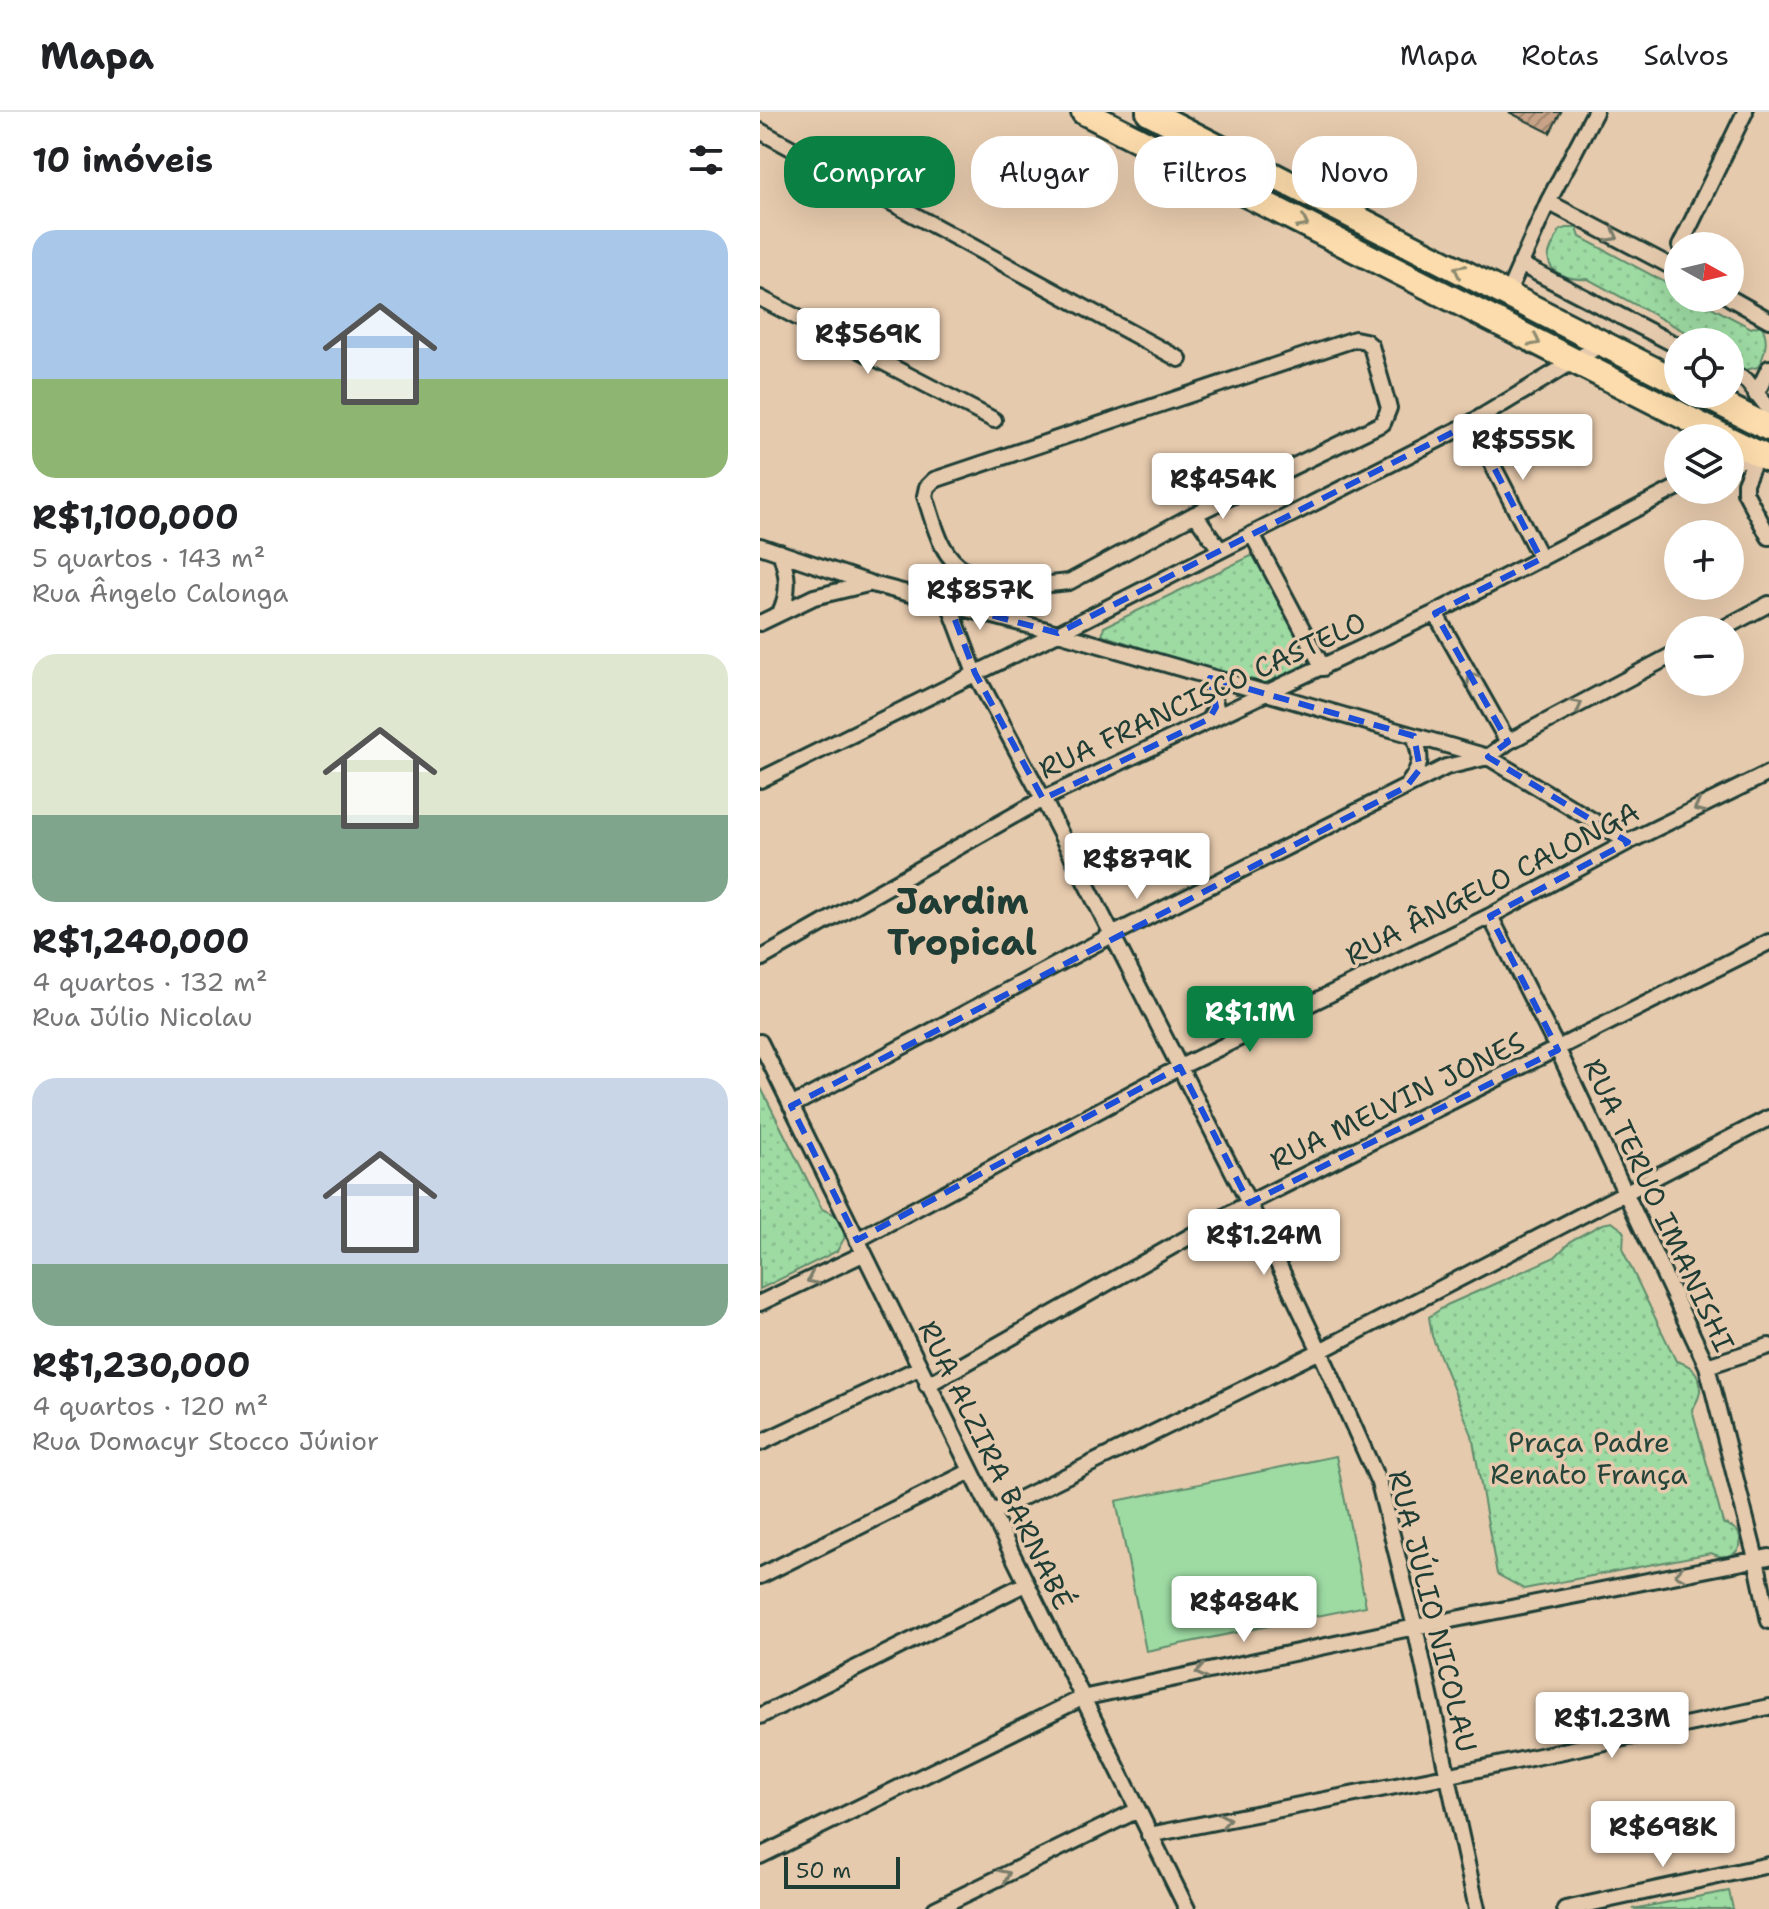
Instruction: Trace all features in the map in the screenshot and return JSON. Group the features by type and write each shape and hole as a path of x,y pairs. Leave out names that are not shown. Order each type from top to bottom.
{"main road":[{"path":"1084,112 1134,137"},
{"path":"1138,136 1150,112 1664,375"},
{"path":"1273,208 1696,424"},
{"path":"1730,408 1769,428"},
{"path":"1744,447 1763,456"}],"street":[{"path":"1507,295 1548,202 1595,112"},
{"path":"1687,232 1745,112"},
{"path":"760,131 1179,359"},
{"path":"1548,202 1664,263"},
{"path":"1520,264 1664,339"},
{"path":"760,298 994,420"},
{"path":"1744,306 1769,320"},
{"path":"1355,339 1371,346 1389,408 1383,423 1195,514 1069,582 1040,585 966,570 956,565 947,556 925,496 927,487 934,480 1355,339"},
{"path":"760,780 1471,423 1602,344"},
{"path":"1756,395 1769,368"},
{"path":"1744,379 1769,409"},
{"path":"1471,423 1541,559"},
{"path":"1763,456 1745,483 1745,492 1769,537"},
{"name":"RUA FRANCISCO CASTELO","path":"760,959 1043,799 1323,668 1664,494"},
{"path":"1195,514 1220,550"},
{"path":"1252,534 1323,668"},
{"path":"760,546 872,584 1058,633 1488,757 1628,842"},
{"path":"780,552 788,583 787,597 780,613"},
{"path":"760,623 814,597 872,584"},
{"name":"RUA JÚLIO NICOLAU","path":"949,604 975,673 1043,799 1249,1203 1379,1483 1415,1627 1477,1909"},
{"path":"1744,617 1769,604"},
{"path":"1435,613 1508,742"},
{"path":"791,1106 1112,935 1406,787 1446,767 1488,757 1508,742 1664,659"},
{"path":"1208,678 1216,707 1209,719"},
{"path":"1406,787 1420,769 1421,754 1414,736"},
{"name":"RUA ÂNGELO CALONGA","path":"760,1303 1180,1067 1490,916 1628,842 1769,773"},
{"name":"RUA TERUO IMANISHI","path":"1490,916 1558,1050 1707,1366 1762,1558 1769,1621"},
{"name":"RUA MELVIN JONES","path":"927,1385 1249,1203 1769,942"},
{"name":"RUA ALZIRA BARNABÉ","path":"760,1042 1187,1909"},
{"path":"993,1512 1320,1351 1769,1118"},
{"path":"1707,1366 1769,1346"},
{"path":"760,1443 919,1368"},
{"path":"760,1576 971,1471"},
{"path":"760,1856 1082,1698 1762,1558"},
{"path":"760,1716 1025,1584"},
{"path":"1149,1835 1769,1707"},
{"path":"935,1909 1138,1810"},
{"path":"1565,1909 1769,1865"}],"highlighted area":[{"path":"1471,423 1541,559 1435,613 1508,742 1488,757 1628,842 1490,916 1558,1050 1249,1203 1180,1067 857,1240 791,1106 1406,787 1420,769 1414,736 1210,678 1216,707 1209,719 1043,799 975,673 949,604 1058,633"}],"green space":[{"path":"1577,228 1580,237 1664,282 1664,312 1721,312 1751,328 1761,325 1766,345 1758,367 1744,370 1744,328 1678,328 1588,279 1568,277 1556,271 1551,267 1549,254 1560,230"},
{"path":"1255,554 1304,647 1302,669 1265,688 1102,635 1104,627"},
{"path":"760,1086 822,1209 839,1217 845,1237 837,1251 760,1289"},
{"name":"Praça Padre Renato França","path":"1612,1222 1624,1231 1623,1251 1676,1361 1691,1368 1699,1380 1699,1394 1692,1409 1723,1523 1737,1531 1740,1546 1728,1557 1711,1553 1524,1589 1497,1574 1472,1435 1432,1336 1429,1317 1447,1305 1555,1257 1572,1240"},
{"path":"1336,1456 1366,1606 1146,1651 1116,1501"},
{"path":"1729,1891 1733,1909 1632,1909"}],"building":[{"path":"1509,112 1561,112 1550,133"}],"district":[{"name":"Jardim Tropical","path":"962,922"}]}
